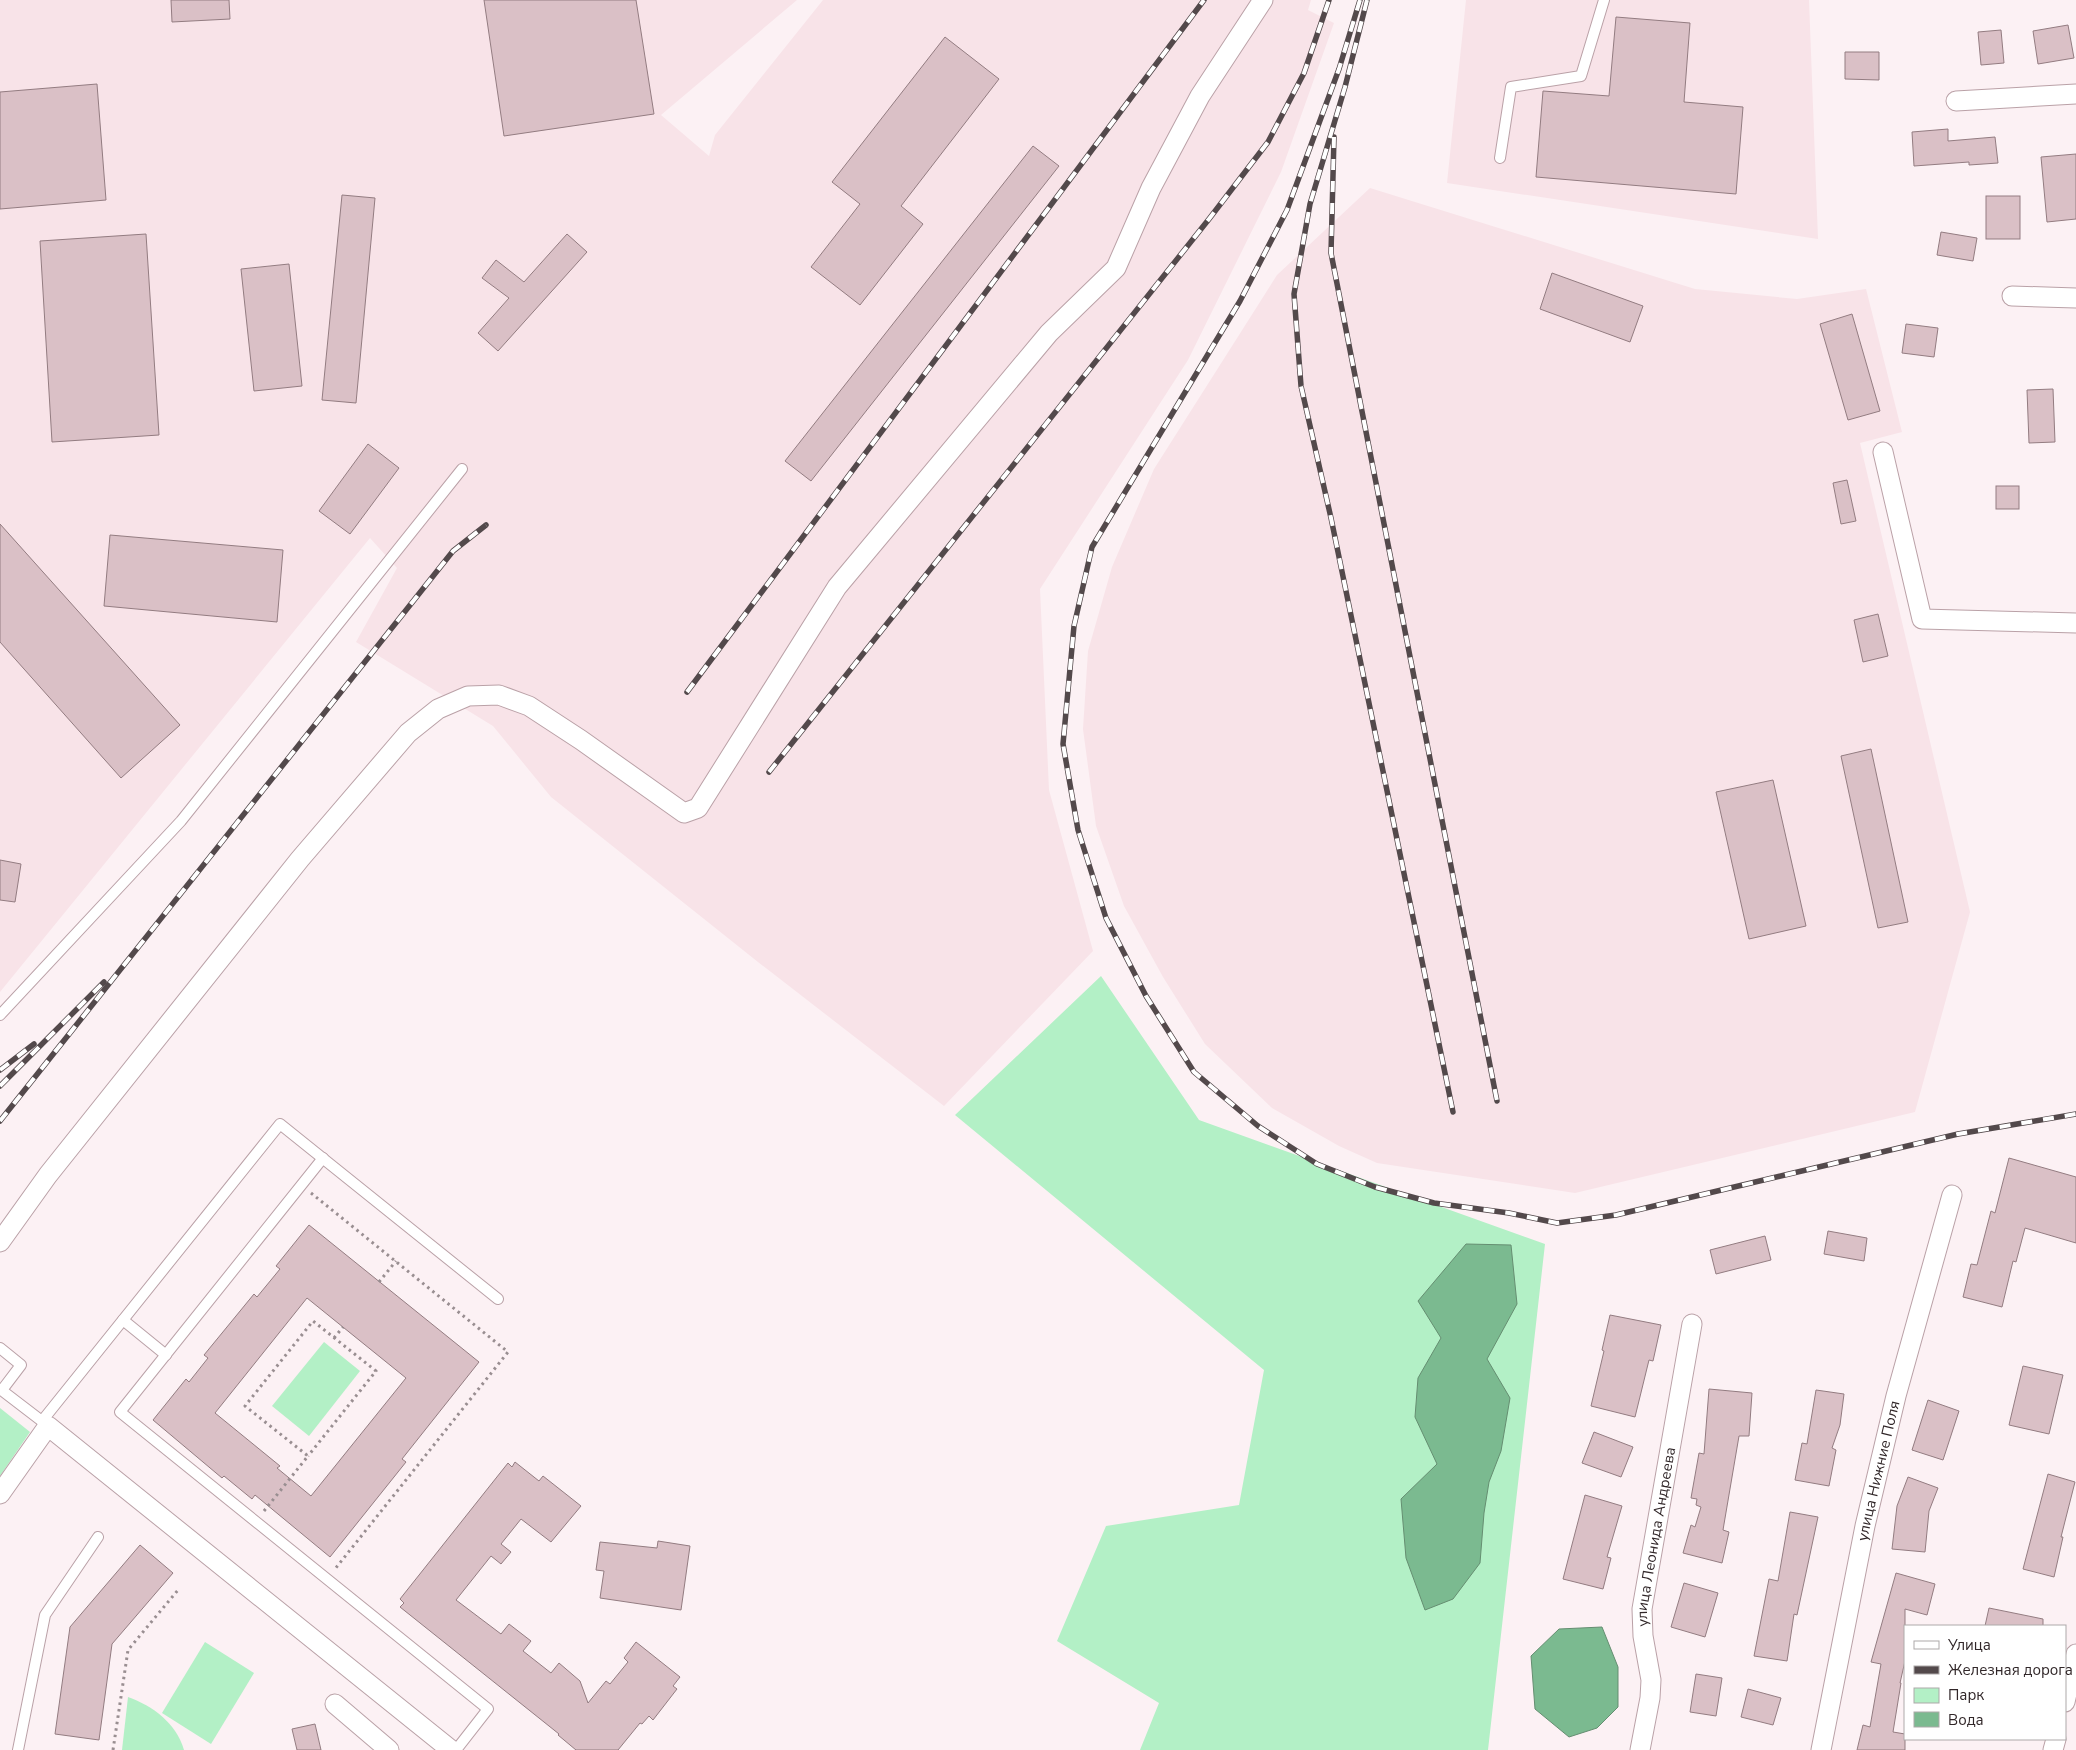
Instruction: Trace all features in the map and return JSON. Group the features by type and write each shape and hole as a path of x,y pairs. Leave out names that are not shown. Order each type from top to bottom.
{"street":[{"path":"0,1242 48,1175 300,859 408,733 438,709 468,696 499,695 529,706 581,740 684,813 698,808 837,587 1049,333 1116,268 1150,188 1200,96 1263,0"},
{"path":"1956,101 2076,94"},
{"path":"2012,296 2076,298"},
{"path":"1883,452 1922,619 2076,622"},
{"name":"улица Нижние Поля","path":"1821,1750 1865,1526 1896,1396 1952,1195"},
{"name":"улица Леонида Андреева","path":"1640,1750 1650,1698 1651,1680 1643,1636 1642,1609 1692,1324"},
{"path":"0,1494 45,1423 451,1750"},
{"path":"2066,1698 2076,1654"},
{"path":"335,1704 389,1750"}],"lane":[{"path":"1500,158 1511,87 1581,76 1604,0"},
{"path":"0,1015 181,822 462,469"},
{"path":"0,1348 21,1365 1,1389 45,1423 123,1320 280,1124 498,1299"},
{"path":"323,1158 120,1412 488,1709 456,1750"},
{"path":"123,1320 166,1355"},
{"path":"18,1750 45,1615 98,1537"}],"path":[{"path":"302,1186 508,1352 327,1579"},
{"path":"379,1282 396,1261"},
{"path":"256,1522 376,1371 313,1321 245,1406 308,1456"},
{"path":"334,1338 343,1327"},
{"path":"113,1750 128,1650 178,1590"}],"shaded area":[{"path":"0,0 797,0 661,115 709,156 715,135 823,0 1311,0 1308,10 1334,23 1281,172 1188,360 1040,589 1049,790 1093,951 944,1106 758,962 551,797 493,726 356,642 397,568 370,538 0,992"},
{"path":"1466,0 1809,0 1818,239 1447,183"},
{"path":"1370,188 1695,289 1797,299 1866,289 1902,432 1860,443 1970,912 1915,1112 1575,1193 1377,1163 1339,1146 1272,1108 1205,1044 1163,977 1124,906 1096,826 1083,729 1088,651 1112,567 1154,469 1277,275"}],"green space":[{"path":"1101,976 1199,1120 1545,1244 1488,1750 1140,1750 1159,1703 1057,1641 1106,1526 1239,1505 1264,1370 955,1115"},
{"path":"324,1342 360,1371 309,1436 272,1406"},
{"path":"0,1408 30,1432 0,1476"},
{"path":"205,1642 254,1673 211,1744 162,1713"},
{"path":"128,1697 146,1705 162,1717 175,1732 184,1750 122,1750"}],"water":[{"path":"1466,1244 1511,1245 1517,1304 1487,1359 1510,1398 1501,1451 1489,1482 1484,1513 1480,1563 1453,1599 1425,1610 1406,1558 1401,1499 1437,1464 1415,1417 1418,1378 1441,1338 1418,1301"},
{"path":"1602,1627 1618,1667 1618,1707 1597,1728 1569,1737 1535,1709 1531,1656 1559,1629"}],"building":[{"path":"171,0 229,0 230,19 172,22"},
{"path":"484,0 636,0 654,114 504,136"},
{"path":"1616,17 1690,23 1684,102 1743,107 1736,194 1536,177 1543,91 1609,96"},
{"path":"2068,25 2074,58 2038,64 2033,31"},
{"path":"2001,30 2004,63 1981,65 1978,32"},
{"path":"945,37 999,79 901,206 923,224 860,305 811,267 860,204 832,182"},
{"path":"1845,52 1879,52 1879,80 1845,79"},
{"path":"97,84 106,200 0,209 0,92"},
{"path":"1948,129 1948,141 1995,137 1998,163 1969,165 1969,162 1914,166 1912,132"},
{"path":"1033,146 1059,166 811,481 785,461"},
{"path":"2076,154 2076,219 2047,222 2041,157"},
{"path":"342,195 375,198 356,403 322,400"},
{"path":"1986,196 2020,196 2020,239 1986,239"},
{"path":"1941,232 1977,238 1973,261 1937,255"},
{"path":"146,234 159,435 52,442 40,241"},
{"path":"567,234 587,252 498,351 478,333 509,298 482,278 496,260 524,282"},
{"path":"289,264 302,386 254,391 241,269"},
{"path":"1552,273 1643,306 1630,342 1540,309"},
{"path":"1852,314 1880,411 1848,420 1820,324"},
{"path":"1906,324 1938,328 1934,357 1902,353"},
{"path":"2053,389 2055,442 2029,443 2027,390"},
{"path":"368,444 399,468 350,534 319,511"},
{"path":"1847,480 1856,521 1841,524 1833,483"},
{"path":"1996,486 2019,486 2019,509 1996,509"},
{"path":"0,524 180,725 121,778 0,642"},
{"path":"110,535 283,550 277,622 104,606"},
{"path":"1878,614 1888,656 1863,662 1854,620"},
{"path":"1871,749 1908,922 1878,928 1841,756"},
{"path":"1773,780 1806,926 1749,939 1716,792"},
{"path":"0,860 21,864 15,902 0,900"},
{"path":"2009,1158 2076,1177 2076,1243 2025,1228 2016,1262 2013,1261 2002,1307 1963,1297 1971,1264 1977,1265 1991,1211 1995,1213"},
{"path":"309,1225 479,1362 402,1459 406,1462 330,1557 255,1495 252,1499 224,1476 222,1478 153,1420 186,1379 189,1382 208,1358 204,1355 254,1294 257,1297 280,1269 276,1266","holes":["307,1298 406,1378 311,1496 277,1468 280,1466 215,1413"]},
{"path":"1828,1231 1867,1238 1864,1261 1824,1254"},
{"path":"1765,1236 1771,1260 1716,1274 1710,1250"},
{"path":"1610,1315 1661,1325 1653,1361 1649,1360 1635,1417 1591,1406"},
{"path":"2023,1366 2063,1375 2049,1434 2009,1425"},
{"path":"1709,1389 1752,1393 1749,1436 1739,1436 1723,1530 1729,1532 1722,1563 1683,1553 1691,1525 1695,1527 1701,1507 1696,1505 1697,1499 1691,1498 1699,1453 1704,1454"},
{"path":"1816,1390 1844,1394 1840,1425 1832,1448 1836,1450 1829,1486 1795,1480 1802,1443 1807,1444"},
{"path":"1928,1400 1959,1411 1943,1460 1912,1450"},
{"path":"1594,1432 1633,1447 1621,1477 1582,1463"},
{"path":"515,1462 539,1481 543,1476 581,1506 551,1542 521,1519 501,1544 511,1552 501,1564 491,1556 456,1600 501,1634 509,1624 531,1641 523,1651 551,1673 559,1663 580,1681 588,1703 606,1681 610,1684 628,1662 624,1658 636,1642 680,1677 673,1686 677,1689 653,1720 649,1716 642,1724 640,1723 618,1750 576,1750 559,1734 400,1607 404,1603 400,1599 508,1463 512,1467"},
{"path":"2048,1474 2075,1482 2061,1537 2063,1537 2054,1577 2023,1569"},
{"path":"1908,1477 1938,1488 1929,1511 1925,1552 1892,1549 1897,1506"},
{"path":"1585,1495 1622,1506 1607,1557 1611,1558 1603,1589 1563,1579"},
{"path":"1790,1512 1818,1517 1797,1615 1794,1614 1787,1661 1754,1656 1769,1579 1778,1581"},
{"path":"658,1541 690,1546 681,1610 600,1598 604,1571 596,1570 600,1542 657,1548"},
{"path":"140,1545 173,1573 112,1644 99,1740 55,1734 70,1627"},
{"path":"1896,1573 1935,1584 1927,1615 1905,1609 1904,1665 1893,1732 1904,1734 1905,1750 1857,1750 1863,1725 1870,1727 1881,1664 1871,1662"},
{"path":"1684,1583 1718,1593 1705,1637 1671,1627"},
{"path":"1989,1608 2043,1619 2043,1625 1985,1625"},
{"path":"1696,1674 1722,1678 1716,1716 1690,1712"},
{"path":"1748,1689 1781,1698 1773,1725 1741,1717"},
{"path":"315,1724 321,1750 297,1750 292,1729"}],"railway":[{"path":"687,692 1204,0"},
{"path":"769,772 1209,219 1268,142 1304,73 1329,0"},
{"path":"1360,0 1339,69 1287,210 1240,301 1092,547 1074,626 1063,744 1078,830 1106,918 1146,996 1194,1072 1258,1126 1317,1164 1375,1187 1434,1203 1509,1213 1557,1223 1616,1215 1958,1134 2076,1114"},
{"path":"1367,0 1345,87 1310,204 1294,294 1301,386 1331,518 1453,1112"},
{"path":"1334,137 1331,253 1497,1101"},
{"path":"0,1121 453,551 486,525"},
{"path":"0,1086 104,982"},
{"path":"0,1070 34,1044"}]}
